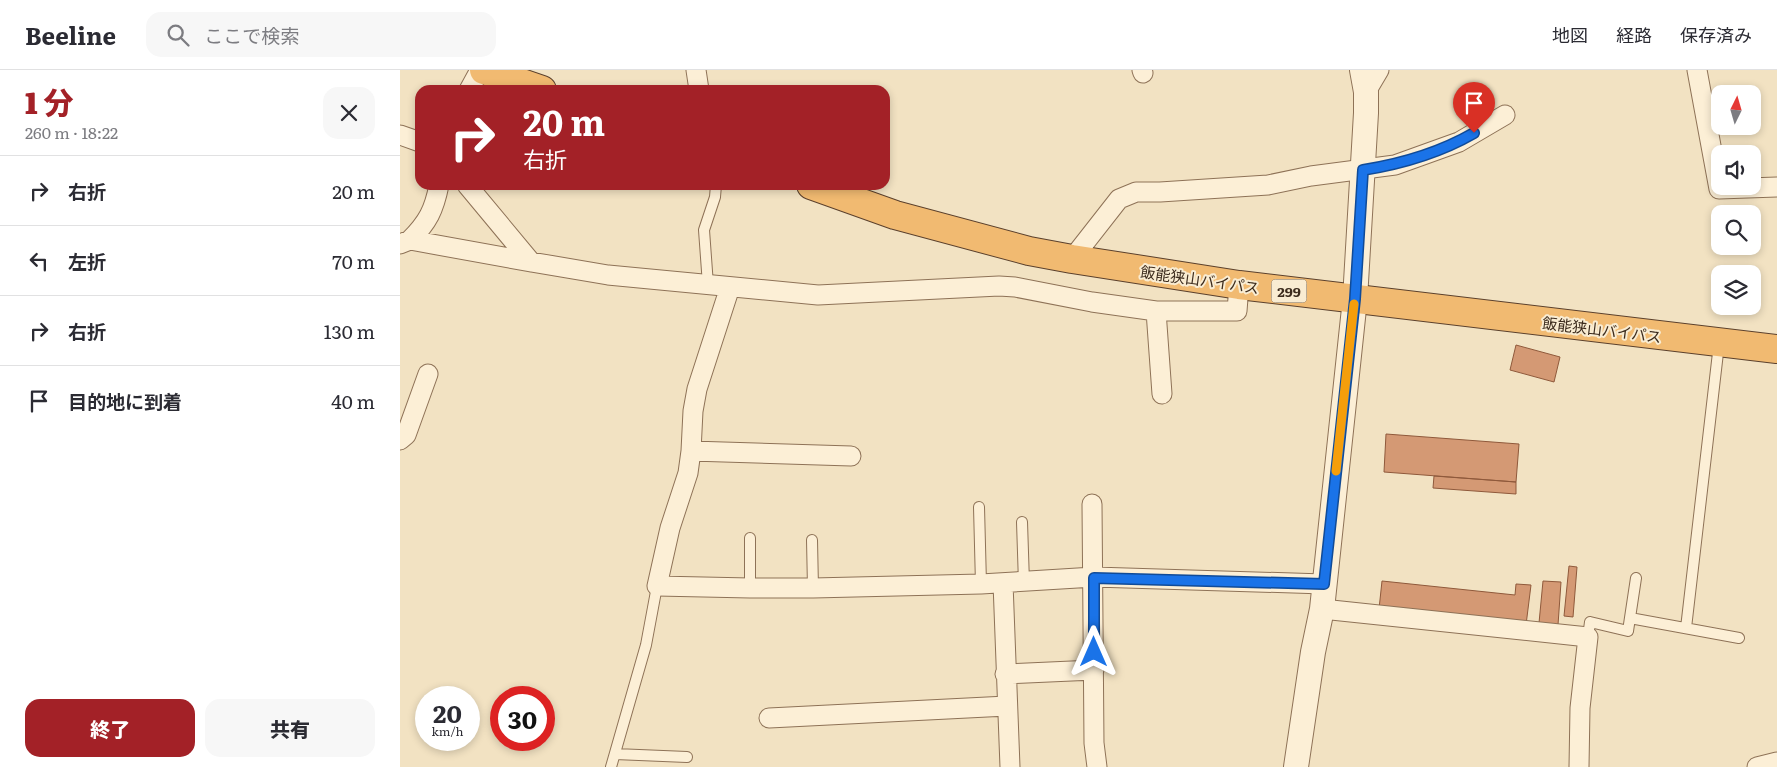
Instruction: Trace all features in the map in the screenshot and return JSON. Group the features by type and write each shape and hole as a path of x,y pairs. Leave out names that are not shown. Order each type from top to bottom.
{"highway":[{"path":"485,70 528,85"},
{"name":"飯能狭山バイパス","path":"826,190 895,215 1029,252 1072,260 1239,285 1777,349"}],"street":[{"path":"472,85 480,70"},
{"path":"696,70 698,85"},
{"path":"1296,767 1313,652 1322,609 1355,299 1363,170 1364,81 1379,70"},
{"path":"1697,70 1719,189 1777,187"},
{"path":"1072,260 1119,199 1136,192 1268,185 1311,176 1395,165 1459,142 1505,115"},
{"path":"400,135 415,140"},
{"path":"405,242 424,227 435,206 438,190"},
{"path":"471,190 531,262"},
{"path":"405,242 608,275 818,295 999,286 1156,311 1237,311 1239,285"},
{"path":"730,287 697,389 693,411 688,473 670,528 657,586 813,588 982,584 1094,578 1324,584"},
{"path":"1156,311 1162,394"},
{"path":"400,440 406,435 428,374"},
{"path":"691,450 851,456"},
{"path":"1092,504 1094,743 1097,767"},
{"path":"1003,583 1010,767"},
{"path":"1322,609 1588,637 1580,708 1579,767"},
{"path":"1005,674 1094,670"},
{"path":"769,718 1007,706"},
{"path":"1757,767 1777,762"}],"lane":[{"path":"708,285 704,230 716,190"},
{"path":"1686,628 1720,343"},
{"path":"979,507 982,584"},
{"path":"1022,522 1024,582"},
{"path":"750,538 750,588"},
{"path":"812,540 813,588"},
{"path":"1588,637 1590,622 1628,630 1636,578"},
{"path":"611,767 646,645 657,586"},
{"path":"1630,618 1739,638"},
{"path":"615,754 687,758"}],"building":[{"path":"1516,345 1560,357 1554,382 1510,370"},
{"path":"1386,434 1519,444 1516,482 1384,472"},
{"path":"1434,476 1516,482 1516,494 1433,488"},
{"path":"1569,566 1577,567 1573,617 1564,616"},
{"path":"1382,581 1515,595 1516,584 1531,585 1526,625 1379,609"},
{"path":"1543,581 1561,582 1558,625 1539,623"}],"slow traffic":[{"path":"1336,471 1354,304"}],"route":[{"path":"1094,652 1094,578 1324,584 1355,299 1363,170 1395,165 1459,142 1474,133"}]}
